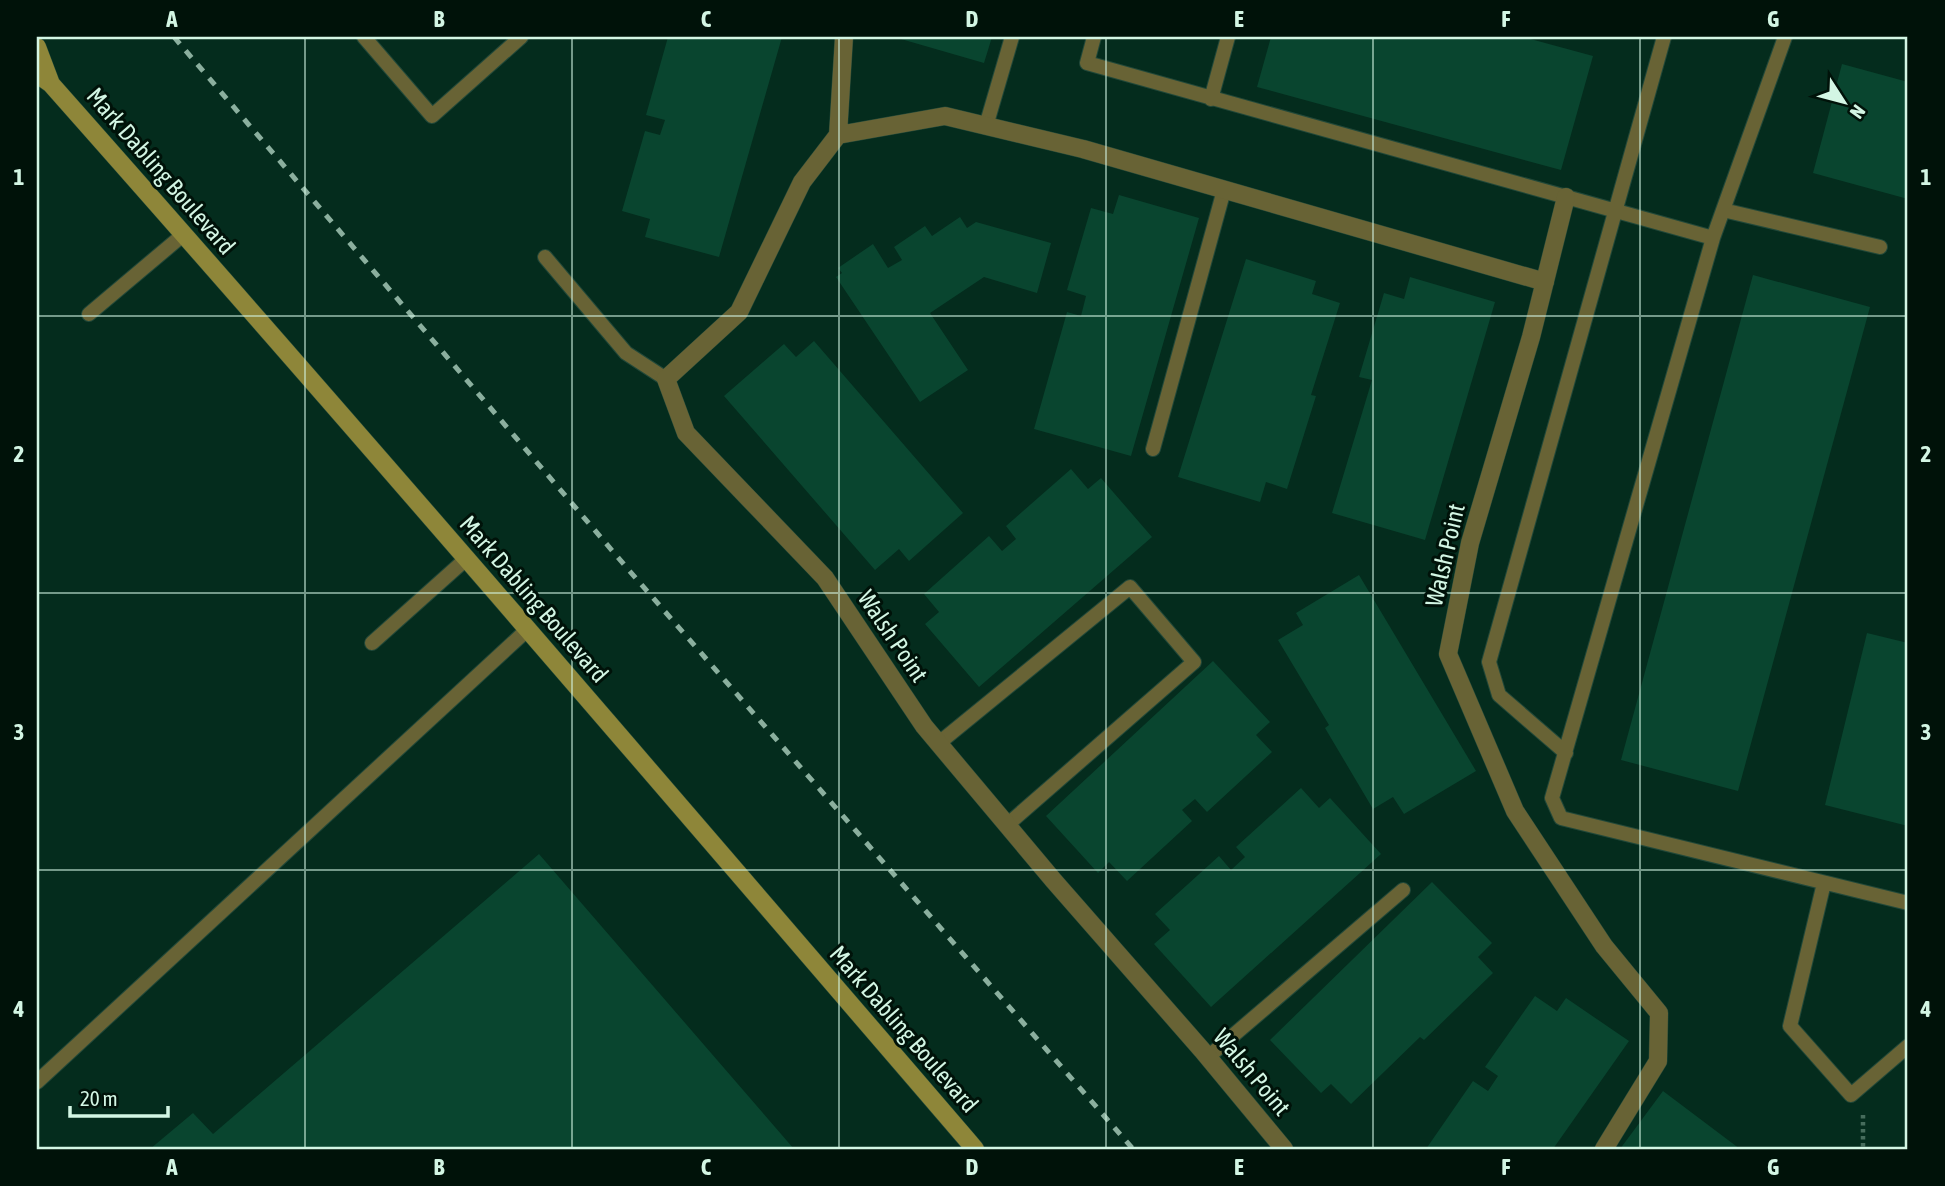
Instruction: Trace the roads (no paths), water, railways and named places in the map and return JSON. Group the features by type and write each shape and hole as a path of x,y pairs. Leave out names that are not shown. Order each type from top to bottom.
{"street":[{"path":"667,379 739,312 802,182 838,135 844,37"},
{"name":"Mark Dabling Boulevard","path":"37,47 44,79 184,234 528,629 975,1149"},
{"path":"838,135 945,116 1083,149 1545,282"},
{"name":"Walsh Point","path":"1566,197 1531,337 1470,544 1448,654 1515,810 1604,946 1659,1013 1658,1061 1604,1149"},
{"name":"Walsh Point","path":"667,379 686,433 825,578 924,726 1284,1149"}],"lane":[{"path":"364,37 432,116 521,37"},
{"path":"986,126 1012,37"},
{"path":"1094,37 1087,63 1713,238"},
{"path":"1211,99 1228,37"},
{"path":"1566,753 1499,695 1489,662 1664,37"},
{"path":"1785,37 1713,238 1552,799 1561,818 1908,903"},
{"path":"1153,449 1224,190"},
{"path":"1723,210 1880,247"},
{"path":"89,314 184,234"},
{"path":"545,257 626,353 667,379"},
{"path":"372,643 466,559"},
{"path":"939,743 1130,587 1194,662 1007,825"},
{"path":"37,1082 528,629"},
{"path":"1824,883 1790,1026 1851,1095 1908,1046"},
{"path":"1208,1057 1403,890"}],"railway":[{"path":"174,37 627,568 1133,1149"}]}
